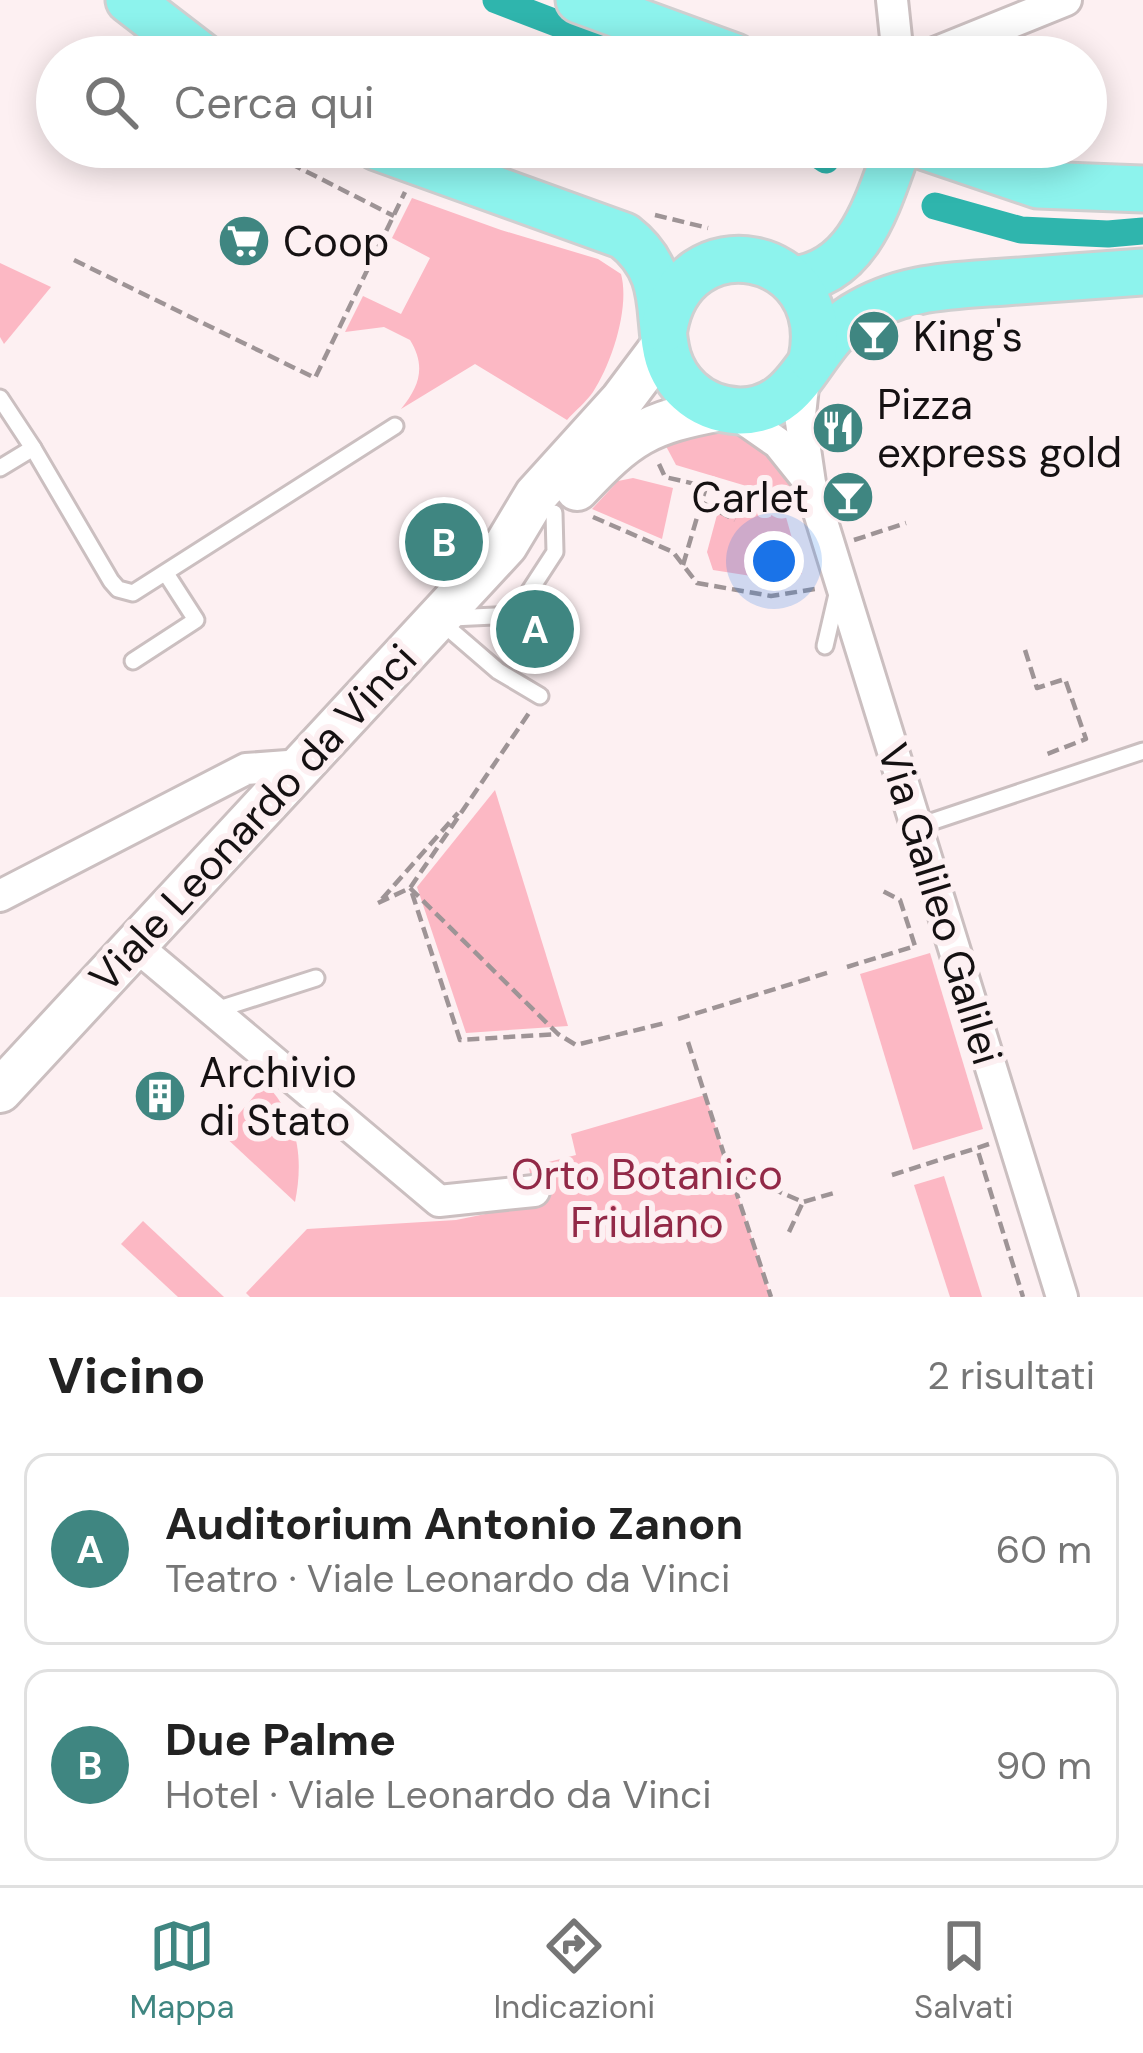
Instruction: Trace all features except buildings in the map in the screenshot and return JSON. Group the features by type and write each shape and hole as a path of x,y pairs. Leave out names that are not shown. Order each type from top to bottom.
{"main road":[{"path":"129,0 175,36"},
{"path":"579,0 678,36"},
{"path":"416,168 529,203 624,219 652,266 660,290 668,361 686,389 726,410"},
{"path":"792,280 811,278 846,255 863,233 889,168"},
{"path":"988,168 1038,185 1143,189"},
{"path":"506,545 536,495 622,400 664,344 668,310 676,292 705,267 747,259 779,269 792,280 811,308 815,342 808,368"},
{"path":"506,545 568,511 608,456 641,429 668,418 748,411 781,399 839,327 879,302 949,284 1143,272"},
{"name":"Viale Leonardo da Vinci","path":"0,1091 506,545"}],"street":[{"path":"892,0 896,36"},
{"path":"977,36 1066,0"},
{"name":"Via Galileo Galilei","path":"808,368 800,416 808,502 916,827 1062,1297"},
{"path":"726,410 778,443 808,502"},
{"path":"0,896 246,769 302,765"},
{"path":"135,945 439,1201 534,1191"}],"lane":[{"path":"0,398 118,589 133,592 394,426"},
{"path":"0,468 33,448"},
{"path":"437,619 514,615 555,552 568,511"},
{"path":"133,661 196,620 167,574"},
{"path":"825,646 833,584"},
{"path":"437,619 498,671 540,696"},
{"path":"916,827 1143,751"},
{"path":"213,1011 316,978"}],"path":[{"path":"300,168 394,216"},
{"path":"74,260 315,378 408,187"},
{"path":"624,219 725,232"},
{"path":"655,454 665,477 808,502"},
{"path":"683,565 706,487"},
{"path":"701,502 735,520"},
{"path":"568,511 673,553 697,583 771,596 833,584"},
{"path":"841,544 906,524"},
{"path":"1025,650 1037,688 1065,680 1086,740 1046,754"},
{"path":"473,795 378,903 410,888 473,795 540,696"},
{"path":"410,888 558,1034 576,1045 664,1023"},
{"path":"410,888 460,1040 558,1034"},
{"path":"847,967 914,946 900,900 881,890"},
{"path":"678,1019 830,972"},
{"path":"688,1042 771,1297"},
{"path":"892,1174 1012,1137"},
{"path":"977,1148 1023,1297"},
{"path":"729,1170 803,1202 834,1192"},
{"path":"789,1232 803,1202"}],"green space":[{"path":"412,198 598,259 621,274 623,302 613,351 593,392 567,420 475,364 401,409 419,376 410,340 384,327 345,332 363,296 401,314 430,258 392,238"},
{"path":"0,263 51,287 4,344 0,337"},
{"path":"694,423 750,435 796,483 803,503 676,465 659,433"},
{"path":"633,478 673,488 662,539 592,509 618,481"},
{"path":"721,500 786,517 802,574 770,579 713,570 707,552"},
{"path":"495,790 568,1026 466,1033 417,887"},
{"path":"930,953 983,1129 913,1150 860,974"},
{"path":"265,1083 285,1110 296,1139 295,1202 222,1134"},
{"name":"Orto Botanico Friulano","path":"705,1095 771,1297 250,1297 246,1293 307,1229 456,1220 535,1204 529,1167 576,1155 571,1134"},
{"path":"944,1176 982,1297 950,1297 914,1185"},
{"path":"143,1221 224,1297 178,1297 121,1244"}],"waterway":[{"path":"496,0 590,36"},
{"path":"935,206 1021,230 1143,231"}],"place":[{"name":"Coop","path":"244,241"},
{"name":"King's","path":"874,336"},
{"name":"Pizza express gold","path":"838,428"},
{"name":"Carlet","path":"848,497"},
{"name":"Due Palme","path":"444,542"},
{"name":"Auditorium Antonio Zanon","path":"535,629"},
{"name":"Archivio di Stato","path":"160,1096"}]}
